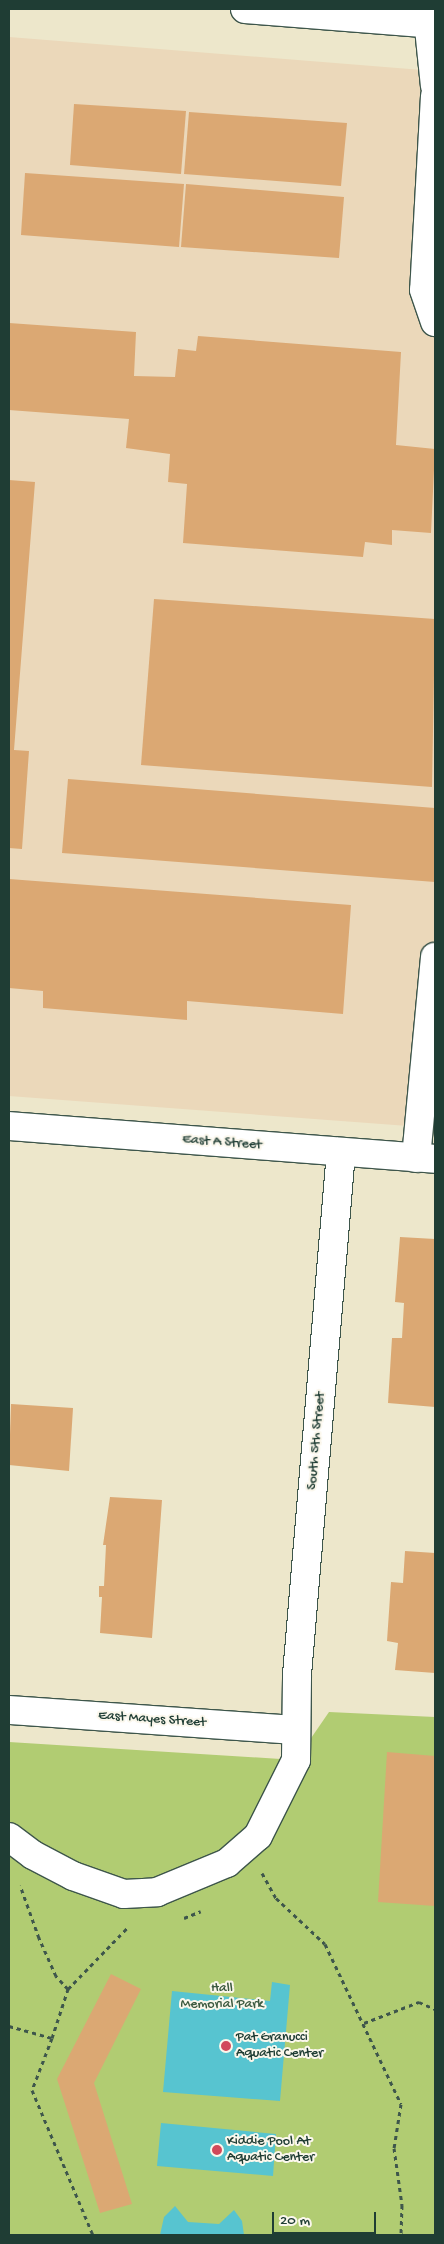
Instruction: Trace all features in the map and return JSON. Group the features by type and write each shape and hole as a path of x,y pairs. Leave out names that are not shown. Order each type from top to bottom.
{"street":[{"path":"245,9 430,18 435,86"},
{"path":"435,96 424,290 435,322"},
{"path":"426,1158 435,957"},
{"name":"East A Street","path":"9,1126 426,1158"},
{"name":"South 5th Street","path":"9,1837 33,1855 73,1876 124,1894 157,1892 227,1863 258,1836 296,1760 295,1730 342,1152"},
{"name":"East Mayes Street","path":"9,1710 295,1730"}],"path":[{"path":"254,1877 261,1872 276,1898 325,1944 340,1979 364,2023 400,2104 394,2148 402,2205 401,2235"},
{"path":"27,1886 19,1882 39,1938 56,1976 68,1989"},
{"path":"177,1920 209,1907"},
{"path":"119,1925 136,1927"},
{"path":"93,2235 32,2090 68,1989 128,1927"},
{"path":"364,2023 418,2002 435,2009"},
{"path":"9,2026 52,2038"}],"shaded area":[{"path":"9,37 435,71 435,1128 9,1096"}],"green space":[{"name":"Hall Memorial Park","path":"329,1712 435,1717 435,2235 9,2235 9,1742 296,1760"}],"water":[{"name":"Pat Granucci Aquatic Center","path":"272,1982 290,1985 280,2101 163,2092 172,1991 270,2001"},
{"name":"Kiddie Pool At Aquatic Center","path":"161,2123 276,2134 273,2176 157,2166"},
{"path":"175,2206 188,2222 219,2224 234,2210 242,2221 244,2235 160,2235 164,2217"}],"building":[{"path":"74,104 186,111 181,174 70,165"},
{"path":"189,112 347,123 341,186 184,174"},
{"path":"25,173 184,184 179,247 21,235"},
{"path":"186,184 344,197 339,258 181,247"},
{"path":"9,323 136,332 134,376 175,377 178,349 196,351 198,336 401,352 396,445 435,449 431,533 392,530 392,545 365,542 363,557 183,543 187,484 168,482 170,454 126,448 129,419 9,410"},
{"path":"9,480 35,482 14,750 29,751 22,849 9,848"},
{"path":"154,599 435,619 432,787 141,765"},
{"path":"68,779 435,808 435,882 62,853"},
{"path":"9,879 351,905 343,1014 187,1001 187,1020 43,1008 43,991 9,988"},
{"path":"400,1237 435,1239 435,1407 388,1403 392,1338 402,1338 404,1303 395,1302"},
{"path":"11,1404 73,1408 69,1471 9,1465"},
{"path":"110,1497 162,1500 152,1638 100,1633 102,1597 99,1597 99,1586 104,1586 106,1545 103,1545"},
{"path":"405,1551 435,1553 435,1673 395,1670 398,1643 387,1641 391,1582 403,1583"},
{"path":"387,1752 435,1756 435,1906 378,1902"},
{"path":"111,1974 141,1989 94,2083 132,2204 100,2213 57,2079"}],"place":[{"name":"Pat Granucci Aquatic Center","path":"226,2046"},
{"name":"Kiddie Pool At Aquatic Center","path":"217,2150"}]}
